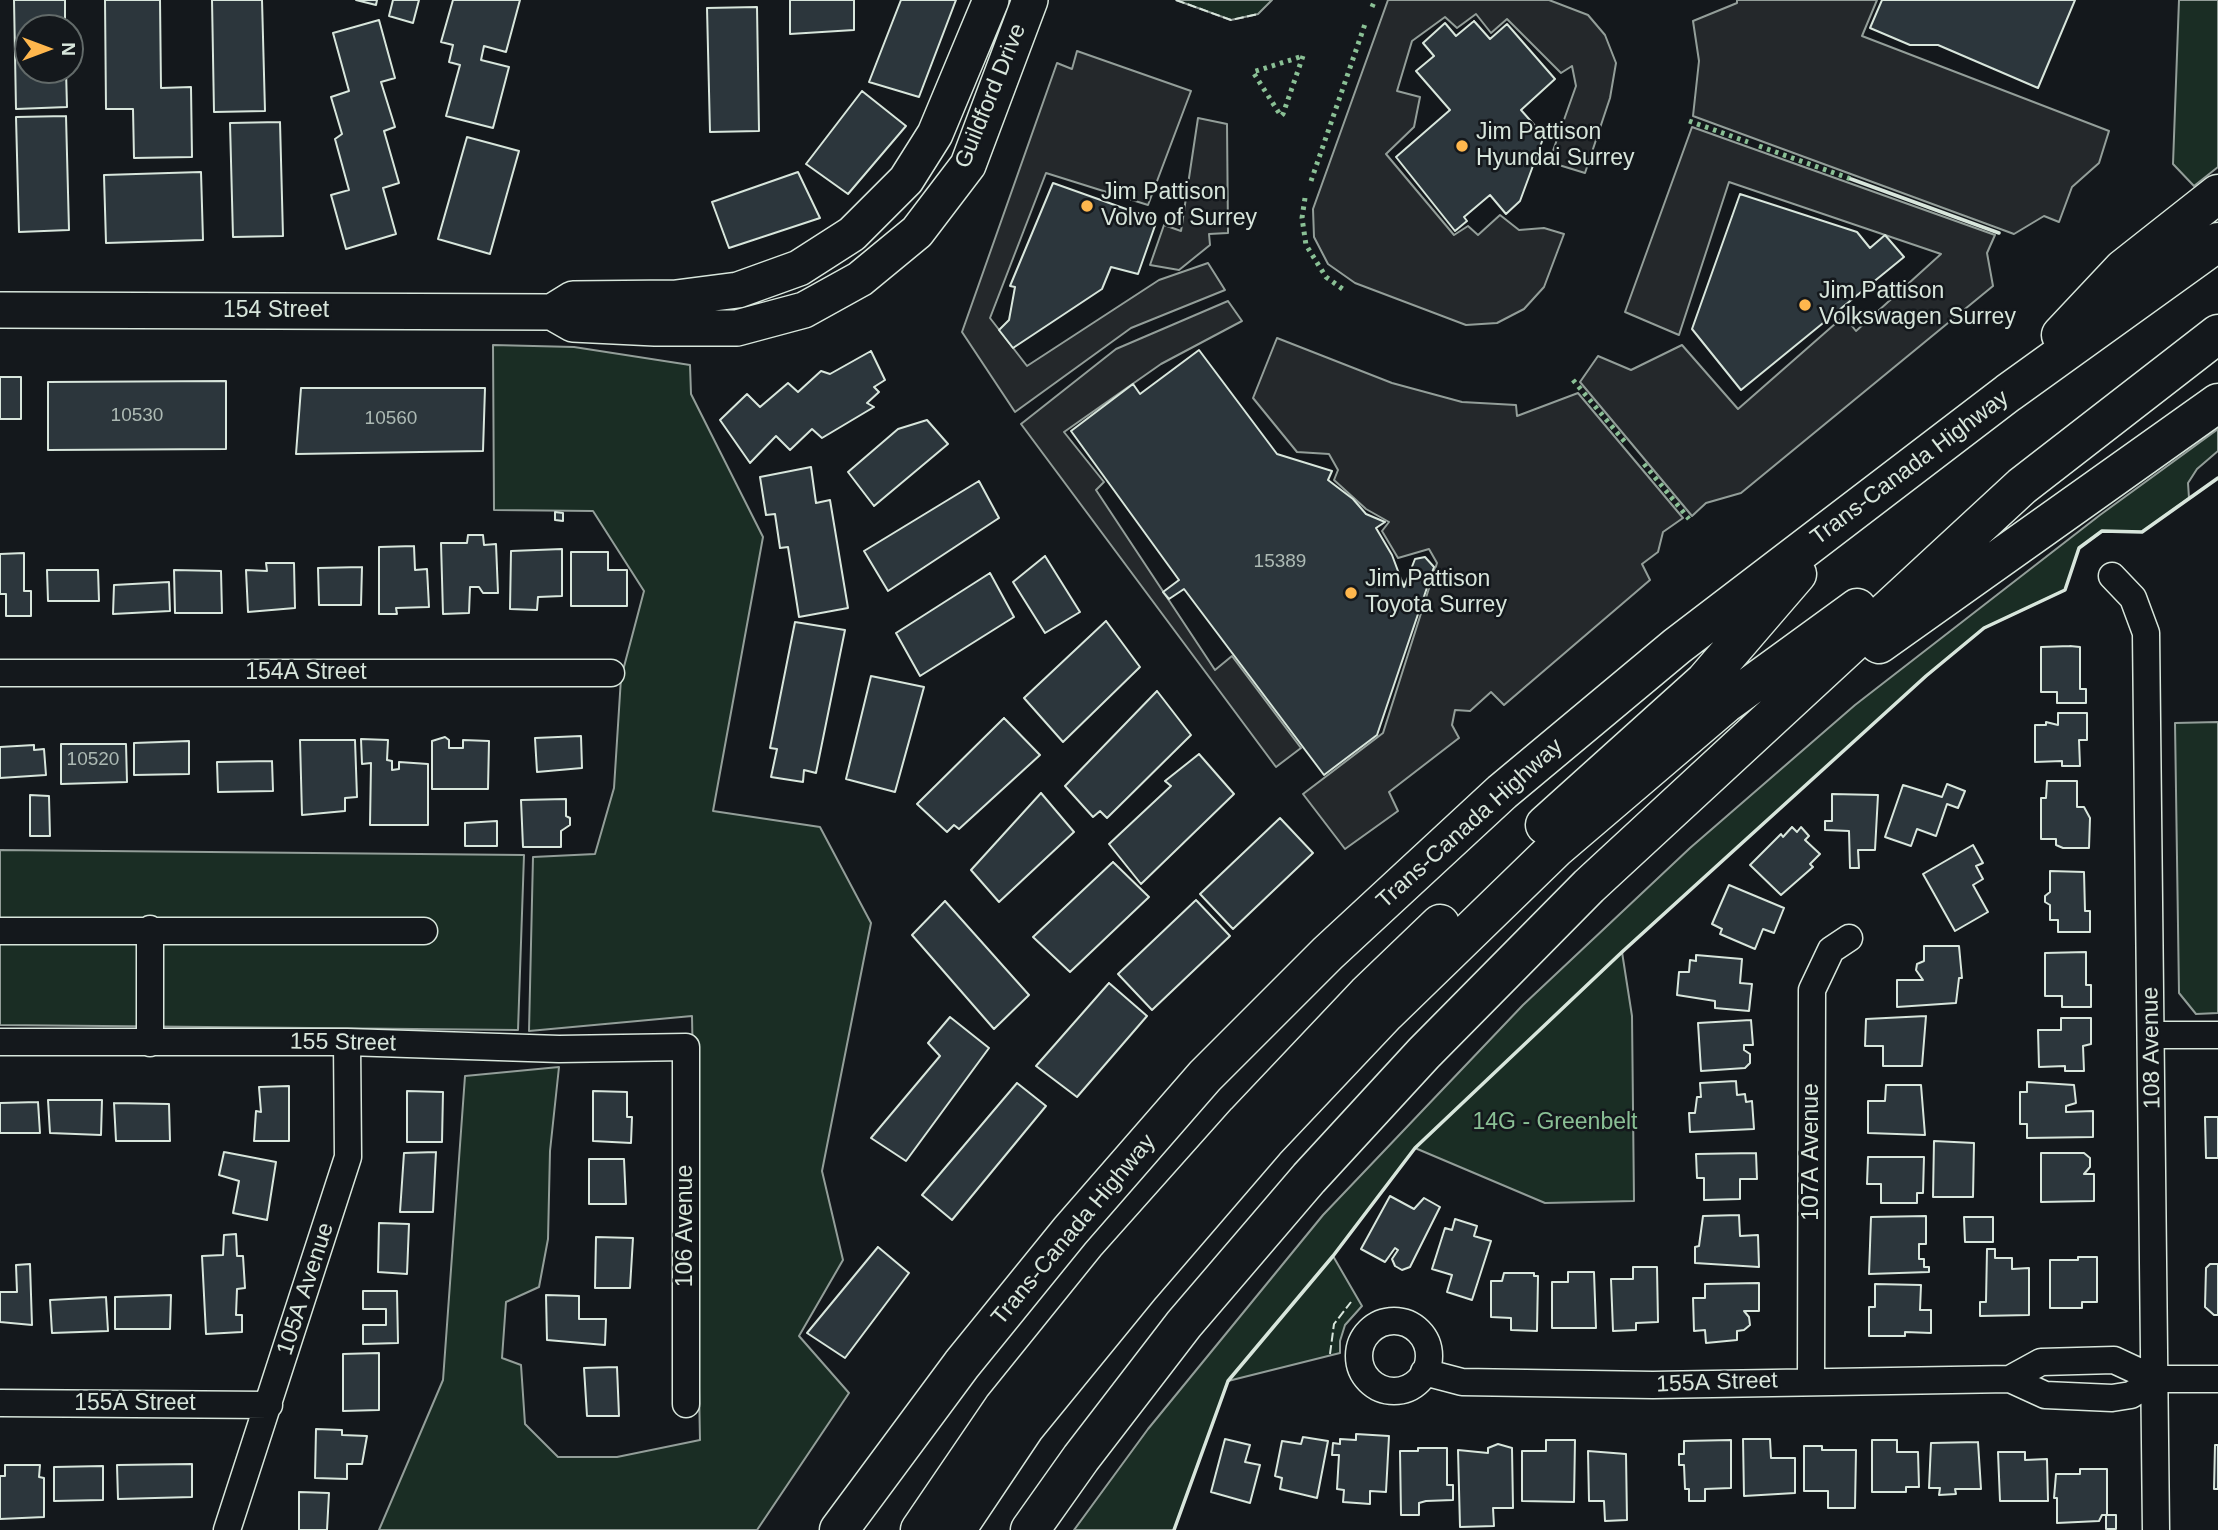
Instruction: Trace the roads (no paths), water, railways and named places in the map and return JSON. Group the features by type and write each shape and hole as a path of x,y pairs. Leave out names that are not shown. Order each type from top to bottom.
{"highway":[{"path":"2008,393 2123,269 2218,194"},
{"name":"Trans-Canada Highway","path":"839,1530 962,1363 1070,1231 1205,1076 1318,962 1502,792 1677,646 2008,393 2218,242"},
{"path":"956,1530 1026,1427 1141,1285 1265,1141 1386,1013 1555,849 1726,704 2022,486 2218,334"},
{"path":"1751,733 2218,403"},
{"path":"1030,1530 1081,1458 1184,1324 1308,1178 1424,1052 1579,895 1751,733 2022,486"},
{"path":"920,1530 1003,1408 1116,1268 1246,1122 1377,984 1538,831 1705,681 1851,512"}],"main road":[{"name":"Guildford Drive","path":"852,234 906,180 935,134 990,0"},
{"name":"Guildford Drive","path":"860,279 917,232 968,165 1030,0"},
{"name":"154 Street","path":"552,312 573,299 676,298 738,290 799,268 852,234"},
{"name":"154 Street","path":"0,310 552,312 572,324 737,328 804,310 860,279"}],"street":[{"name":"108 Avenue","path":"2112,576 2133,598 2146,632 2156,1530"},
{"name":"154A Street","path":"0,673 611,673"},
{"path":"150,929 150,1042"},
{"path":"0,931 424,931"},
{"name":"107A Avenue","path":"1811,1380 1812,990 1831,950 1849,938"},
{"path":"2152,1035 2218,1035"},
{"name":"155 Street","path":"0,1042 347,1042 559,1049 686,1047"},
{"name":"105A Avenue","path":"227,1530 348,1157 347,1042"},
{"name":"106 Avenue","path":"686,1047 686,1404"},
{"name":"155A Street","path":"2010,1379 2040,1362 2103,1360 2132,1366 2155,1379 2218,1379"},
{"name":"155A Street","path":"1424,1372 1462,1382 1653,1385 1811,1380 2010,1379 2045,1395 2112,1398 2131,1395 2155,1379"},
{"name":"155A Street","path":"0,1403 269,1405"}],"place":[{"name":"Jim Pattison Hyundai Surrey","path":"1462,146"},
{"name":"Jim Pattison Volvo of Surrey","path":"1087,206"},
{"name":"Jim Pattison Volkswagen Surrey","path":"1805,305"},
{"name":"Jim Pattison Toyota Surrey","path":"1351,593"}],"park label":[{"name":"14G - Greenbelt","path":"1555,1123"}]}
